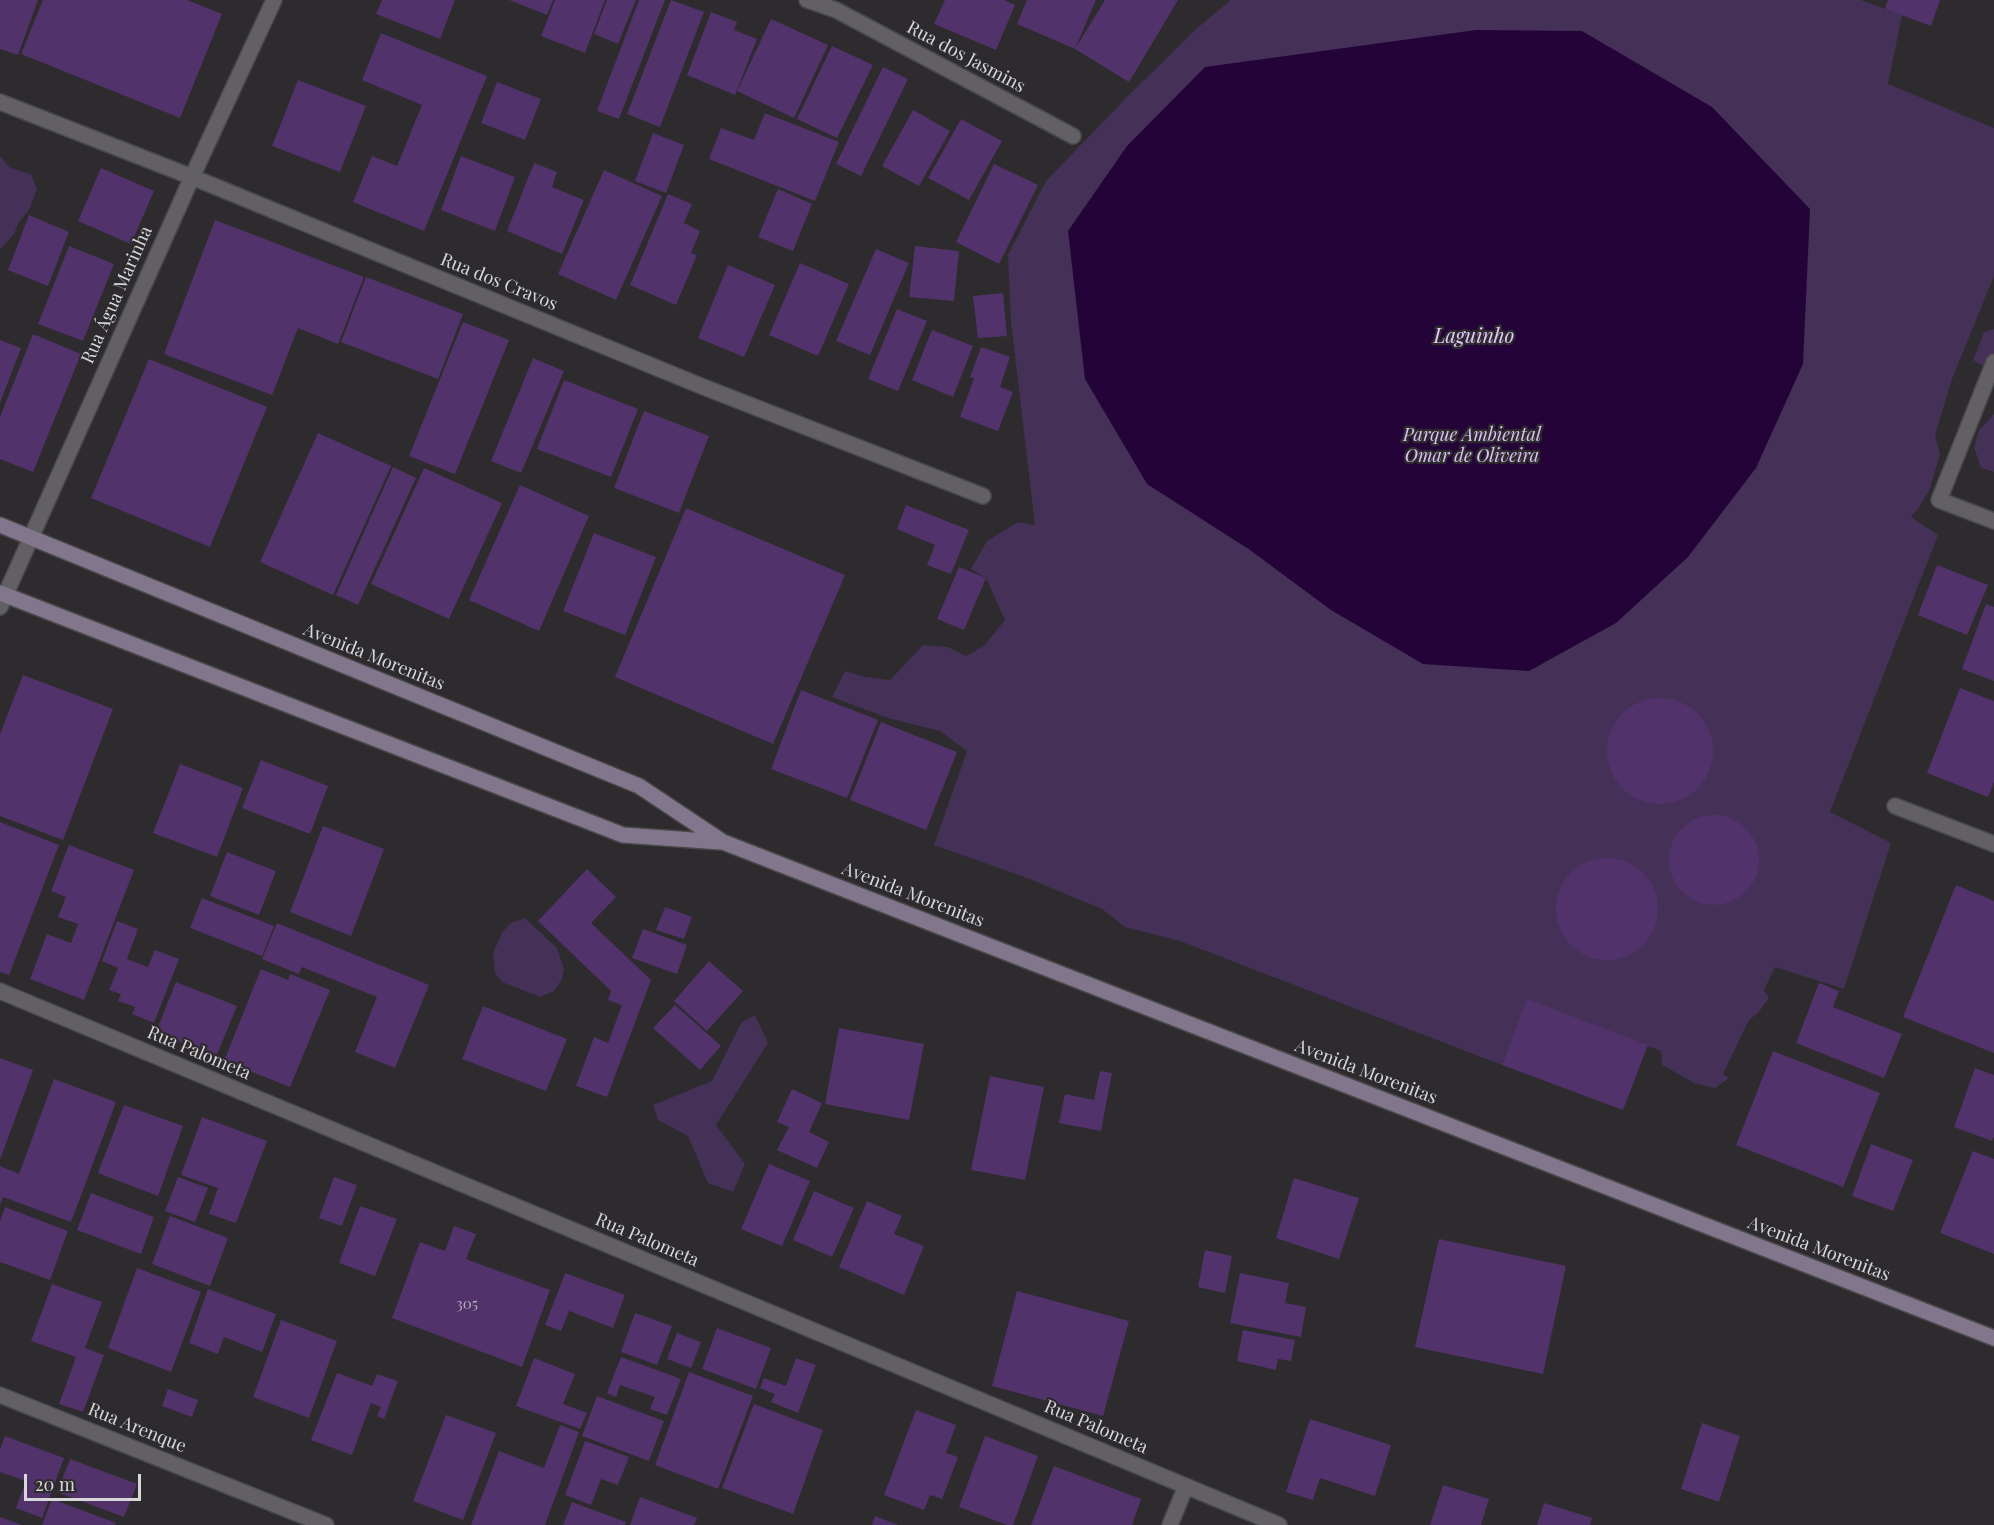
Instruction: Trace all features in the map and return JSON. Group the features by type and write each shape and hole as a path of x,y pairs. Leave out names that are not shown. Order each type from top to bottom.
{"main road":[{"name":"Avenida Morenitas","path":"0,525 639,786 723,842 1994,1338"},
{"name":"Avenida Morenitas","path":"2,598 623,835 723,842"}],"street":[{"name":"Rua Água Marinha","path":"2,598 274,0"},
{"name":"Rua dos Jasmins","path":"807,0 836,10 1073,136"},
{"name":"Rua dos Cravos","path":"0,102 192,177 712,390 983,496"},
{"path":"1994,362 1939,500 1994,521"},
{"path":"1895,806 1994,844"},
{"name":"Rua Palometa","path":"0,991 1279,1525"},
{"name":"Rua Arenque","path":"0,1395 326,1525"},
{"path":"1170,1525 1186,1486"}],"green space":[{"name":"Parque Ambiental Omar de Oliveira","path":"1231,0 1861,0 1902,15 1888,84 1994,128 1994,276 1952,379 1935,435 1940,454 1930,489 1911,517 1938,535 1830,812 1891,843 1844,989 1775,967 1764,990 1769,998 1758,1013 1749,1020 1723,1074 1729,1078 1715,1088 1694,1083 1662,1065 1661,1051 1527,1000 1502,1065 1180,941 1125,927 1102,909 1027,878 934,845 967,751 940,731 888,718 832,697 845,671 865,677 890,680 923,645 948,647 966,656 984,646 1005,620 986,578 971,569 987,541 1018,522 1035,525 1011,322 1008,255 1046,181 1196,29"},
{"path":"0,156 10,168 31,174 37,189 29,210 19,222 14,234 0,249"},
{"path":"1994,329 1994,372 1973,360 1984,332"},
{"path":"1994,414 1994,472 1981,468 1974,447 1979,430"},
{"path":"525,918 557,948 564,969 562,979 554,991 540,997 502,982 495,973 493,953 503,931 511,923"},
{"path":"755,1015 768,1043 716,1125 745,1164 733,1192 708,1183 688,1136 658,1120 653,1105 712,1081 741,1023"}],"water":[{"name":"Laguinho","path":"1476,30 1582,31 1712,107 1810,209 1803,364 1756,468 1688,557 1616,623 1529,671 1423,664 1331,610 1250,550 1147,484 1085,379 1068,231 1127,146 1205,67"}],"building":[{"path":"0,0 38,0 18,55 0,49"},
{"path":"43,0 187,0 222,14 180,118 21,54"},
{"path":"382,0 455,0 440,39 376,14"},
{"path":"509,0 553,0 547,15"},
{"path":"555,0 605,0 585,53 541,36"},
{"path":"607,0 636,0 618,44 594,34"},
{"path":"639,0 665,0 619,119 597,111"},
{"path":"671,0 704,12 660,127 627,114"},
{"path":"945,0 1004,0 1015,5 996,50 934,24"},
{"path":"1027,0 1096,0 1075,49 1017,24"},
{"path":"1105,0 1178,0 1129,82 1075,49"},
{"path":"1888,0 1940,0 1931,26 1885,9"},
{"path":"711,12 737,22 734,30 757,39 735,95 687,75"},
{"path":"771,19 828,45 794,118 737,91"},
{"path":"381,33 487,76 424,231 353,202 372,156 397,166 422,105 362,80"},
{"path":"832,46 873,65 837,138 797,119"},
{"path":"883,67 908,79 861,176 836,164"},
{"path":"298,80 366,106 340,172 272,146"},
{"path":"497,82 541,99 525,140 481,123"},
{"path":"913,110 950,131 919,186 882,166"},
{"path":"765,113 839,142 815,201 709,159 721,128 754,140"},
{"path":"961,119 1002,141 969,200 928,178"},
{"path":"653,133 684,145 666,193 635,181"},
{"path":"461,156 515,177 495,231 441,210"},
{"path":"534,163 557,172 552,187 584,200 562,254 507,231"},
{"path":"994,164 1038,185 999,264 956,242"},
{"path":"101,168 154,191 131,244 78,221"},
{"path":"604,170 662,196 616,300 558,274"},
{"path":"778,189 812,204 793,251 758,237"},
{"path":"668,194 692,204 684,223 700,231 691,253 697,255 676,305 630,285"},
{"path":"29,215 69,232 48,286 8,270"},
{"path":"215,220 364,277 338,344 298,328 272,395 164,354"},
{"path":"69,246 114,264 83,341 38,324"},
{"path":"915,246 959,251 954,301 909,297"},
{"path":"876,249 909,263 870,355 836,341"},
{"path":"800,263 849,284 818,356 769,335"},
{"path":"728,265 775,285 744,357 698,338"},
{"path":"366,277 463,314 438,379 341,342"},
{"path":"1003,293 1007,336 978,338 973,296"},
{"path":"897,309 927,321 898,391 868,379"},
{"path":"463,322 509,340 455,474 409,456"},
{"path":"932,330 973,346 953,397 912,380"},
{"path":"33,334 81,354 33,472 0,459 0,417"},
{"path":"0,340 21,348 0,403"},
{"path":"981,347 1010,357 1000,387 1013,392 998,431 960,417 974,378 970,377"},
{"path":"533,358 564,371 521,473 491,461"},
{"path":"149,359 267,407 210,547 91,498"},
{"path":"564,380 638,409 611,477 537,449"},
{"path":"644,411 709,436 679,513 614,488"},
{"path":"318,433 391,466 333,595 260,562"},
{"path":"393,467 416,478 358,605 336,595"},
{"path":"424,468 502,503 449,619 371,584"},
{"path":"520,485 589,516 539,631 469,600"},
{"path":"906,505 969,530 951,574 927,565 935,545 897,529"},
{"path":"686,508 845,575 773,744 615,677"},
{"path":"594,533 656,557 625,635 563,611"},
{"path":"1937,565 1988,585 1967,635 1918,615"},
{"path":"959,567 986,578 964,630 937,619"},
{"path":"1986,604 1994,607 1994,681 1962,669"},
{"path":"23,675 113,709 63,840 0,816 0,734"},
{"path":"1960,688 1994,701 1994,782 1988,797 1927,773"},
{"path":"801,690 878,720 847,798 771,769"},
{"path":"1660,698 1680,702 1698,713 1709,731 1713,751 1709,771 1698,789 1680,800 1660,804 1640,800 1622,789 1611,771 1607,751 1611,731 1622,713 1640,702"},
{"path":"881,722 957,752 926,830 850,800"},
{"path":"261,760 328,786 310,834 242,808"},
{"path":"180,764 243,788 217,857 153,833"},
{"path":"1714,815 1731,818 1746,828 1756,843 1759,860 1756,877 1746,892 1731,902 1714,905 1697,902 1682,892 1672,877 1669,860 1672,843 1682,828 1697,818"},
{"path":"0,822 59,845 9,975 0,972"},
{"path":"323,826 384,849 351,936 290,912"},
{"path":"69,845 134,870 84,1000 30,979 47,934 71,943 78,924 58,917 66,897 51,891"},
{"path":"227,852 276,871 259,915 210,896"},
{"path":"1607,858 1636,866 1650,880 1658,909 1650,938 1636,952 1607,960 1578,952 1564,938 1556,909 1564,880 1578,866"},
{"path":"587,869 616,897 591,923 651,980 607,1097 576,1086 594,1037 608,1043 622,1005 608,1000 611,991 538,921"},
{"path":"1956,885 1994,901 1994,1053 1903,1017"},
{"path":"202,898 274,926 262,956 190,928"},
{"path":"665,907 692,917 684,939 656,930"},
{"path":"117,921 138,929 127,959 148,967 155,950 179,959 154,1023 132,1014 135,1007 118,1001 121,994 109,990 118,968 102,961"},
{"path":"277,923 429,985 395,1068 355,1052 377,997 302,967 299,974 262,959"},
{"path":"643,929 687,945 677,974 632,958"},
{"path":"709,961 743,991 707,1031 674,1001"},
{"path":"261,969 288,980 290,974 330,990 290,1087 224,1061"},
{"path":"176,982 237,1006 216,1057 156,1032"},
{"path":"1819,983 1839,991 1833,1007 1902,1034 1884,1078 1796,1043"},
{"path":"1527,999 1648,1045 1623,1110 1502,1065"},
{"path":"675,1005 721,1046 700,1070 653,1028"},
{"path":"483,1006 567,1039 546,1091 462,1059"},
{"path":"839,1028 924,1044 909,1120 825,1104"},
{"path":"1773,1051 1880,1093 1843,1187 1736,1145"},
{"path":"0,1058 33,1070 0,1160"},
{"path":"1975,1068 1994,1075 1994,1136 1992,1141 1954,1127"},
{"path":"1100,1071 1112,1073 1101,1131 1059,1123 1065,1094 1094,1100"},
{"path":"990,1076 1044,1087 1025,1180 971,1170"},
{"path":"54,1079 116,1102 71,1222 3,1197 0,1205 0,1166 19,1174"},
{"path":"792,1089 822,1103 809,1132 829,1142 817,1168 777,1150 789,1127 777,1122"},
{"path":"124,1105 183,1126 158,1196 98,1173"},
{"path":"202,1117 267,1141 236,1223 209,1214 218,1188 181,1175"},
{"path":"1871,1144 1913,1160 1893,1211 1852,1196"},
{"path":"1973,1151 1994,1159 1994,1254 1940,1233"},
{"path":"769,1164 810,1181 782,1246 741,1229"},
{"path":"178,1177 208,1188 195,1222 165,1211"},
{"path":"334,1177 357,1185 342,1226 319,1218"},
{"path":"1294,1178 1359,1198 1339,1259 1276,1238"},
{"path":"814,1191 854,1208 832,1257 793,1240"},
{"path":"91,1193 154,1217 141,1254 77,1230"},
{"path":"867,1201 902,1216 894,1234 924,1246 904,1295 839,1267"},
{"path":"360,1206 397,1219 375,1276 339,1263"},
{"path":"5,1207 68,1231 50,1280 0,1262 0,1221"},
{"path":"170,1216 228,1238 210,1286 152,1264"},
{"path":"454,1226 476,1234 466,1259 550,1290 522,1367 392,1318 420,1242 445,1251"},
{"path":"1439,1239 1566,1266 1543,1374 1415,1347"},
{"path":"1205,1250 1232,1256 1225,1293 1198,1287"},
{"path":"137,1268 201,1292 171,1372 108,1348"},
{"path":"565,1273 625,1295 613,1328 569,1311 561,1331 545,1325"},
{"path":"1240,1273 1289,1283 1285,1303 1306,1307 1301,1337 1230,1323"},
{"path":"52,1284 102,1302 85,1348 104,1355 83,1412 59,1404 76,1357 31,1341"},
{"path":"208,1289 276,1314 262,1352 224,1337 218,1354 189,1343"},
{"path":"1017,1291 1129,1321 1103,1416 992,1386"},
{"path":"635,1313 672,1326 657,1365 621,1352"},
{"path":"281,1320 337,1341 309,1418 253,1397"},
{"path":"717,1328 771,1348 756,1389 702,1369"},
{"path":"1243,1330 1295,1340 1291,1361 1278,1359 1276,1370 1237,1361"},
{"path":"677,1333 701,1342 691,1368 667,1359"},
{"path":"621,1357 681,1379 667,1415 650,1409 655,1397 620,1385 616,1397 607,1393"},
{"path":"534,1358 575,1374 563,1404 587,1413 580,1429 516,1406"},
{"path":"796,1358 816,1365 798,1413 771,1402 775,1394 760,1388 764,1378 786,1386"},
{"path":"689,1372 753,1396 718,1489 655,1465"},
{"path":"337,1373 372,1386 377,1374 398,1381 384,1419 377,1416 381,1407 371,1403 352,1455 311,1440"},
{"path":"168,1389 198,1400 192,1417 162,1406"},
{"path":"597,1396 664,1421 649,1461 582,1436"},
{"path":"754,1404 823,1430 793,1514 722,1488"},
{"path":"916,1410 956,1425 946,1453 958,1457 942,1499 930,1495 924,1510 884,1495"},
{"path":"446,1415 496,1433 463,1520 413,1501"},
{"path":"1310,1419 1391,1445 1375,1496 1320,1478 1313,1500 1286,1492"},
{"path":"1702,1423 1740,1436 1719,1502 1681,1489"},
{"path":"560,1425 579,1432 545,1525 471,1525 499,1451 544,1468"},
{"path":"5,1436 64,1458 42,1518 16,1508 26,1481 0,1472 0,1450"},
{"path":"985,1436 1038,1456 1013,1525 1007,1525 959,1507"},
{"path":"585,1441 629,1457 618,1485 601,1479 591,1505 565,1495"},
{"path":"70,1459 137,1484 124,1517 57,1492"},
{"path":"1054,1466 1141,1499 1132,1525 1031,1525"},
{"path":"1443,1485 1489,1499 1481,1525 1430,1525"},
{"path":"640,1497 697,1518 694,1525 630,1525"},
{"path":"52,1499 116,1523 115,1525 42,1525"},
{"path":"572,1502 626,1522 625,1525 563,1525"},
{"path":"1544,1503 1592,1518 1590,1525 1537,1525"},
{"path":"875,1516 898,1525 872,1525"},
{"path":"0,1517 22,1525 0,1525"}]}
